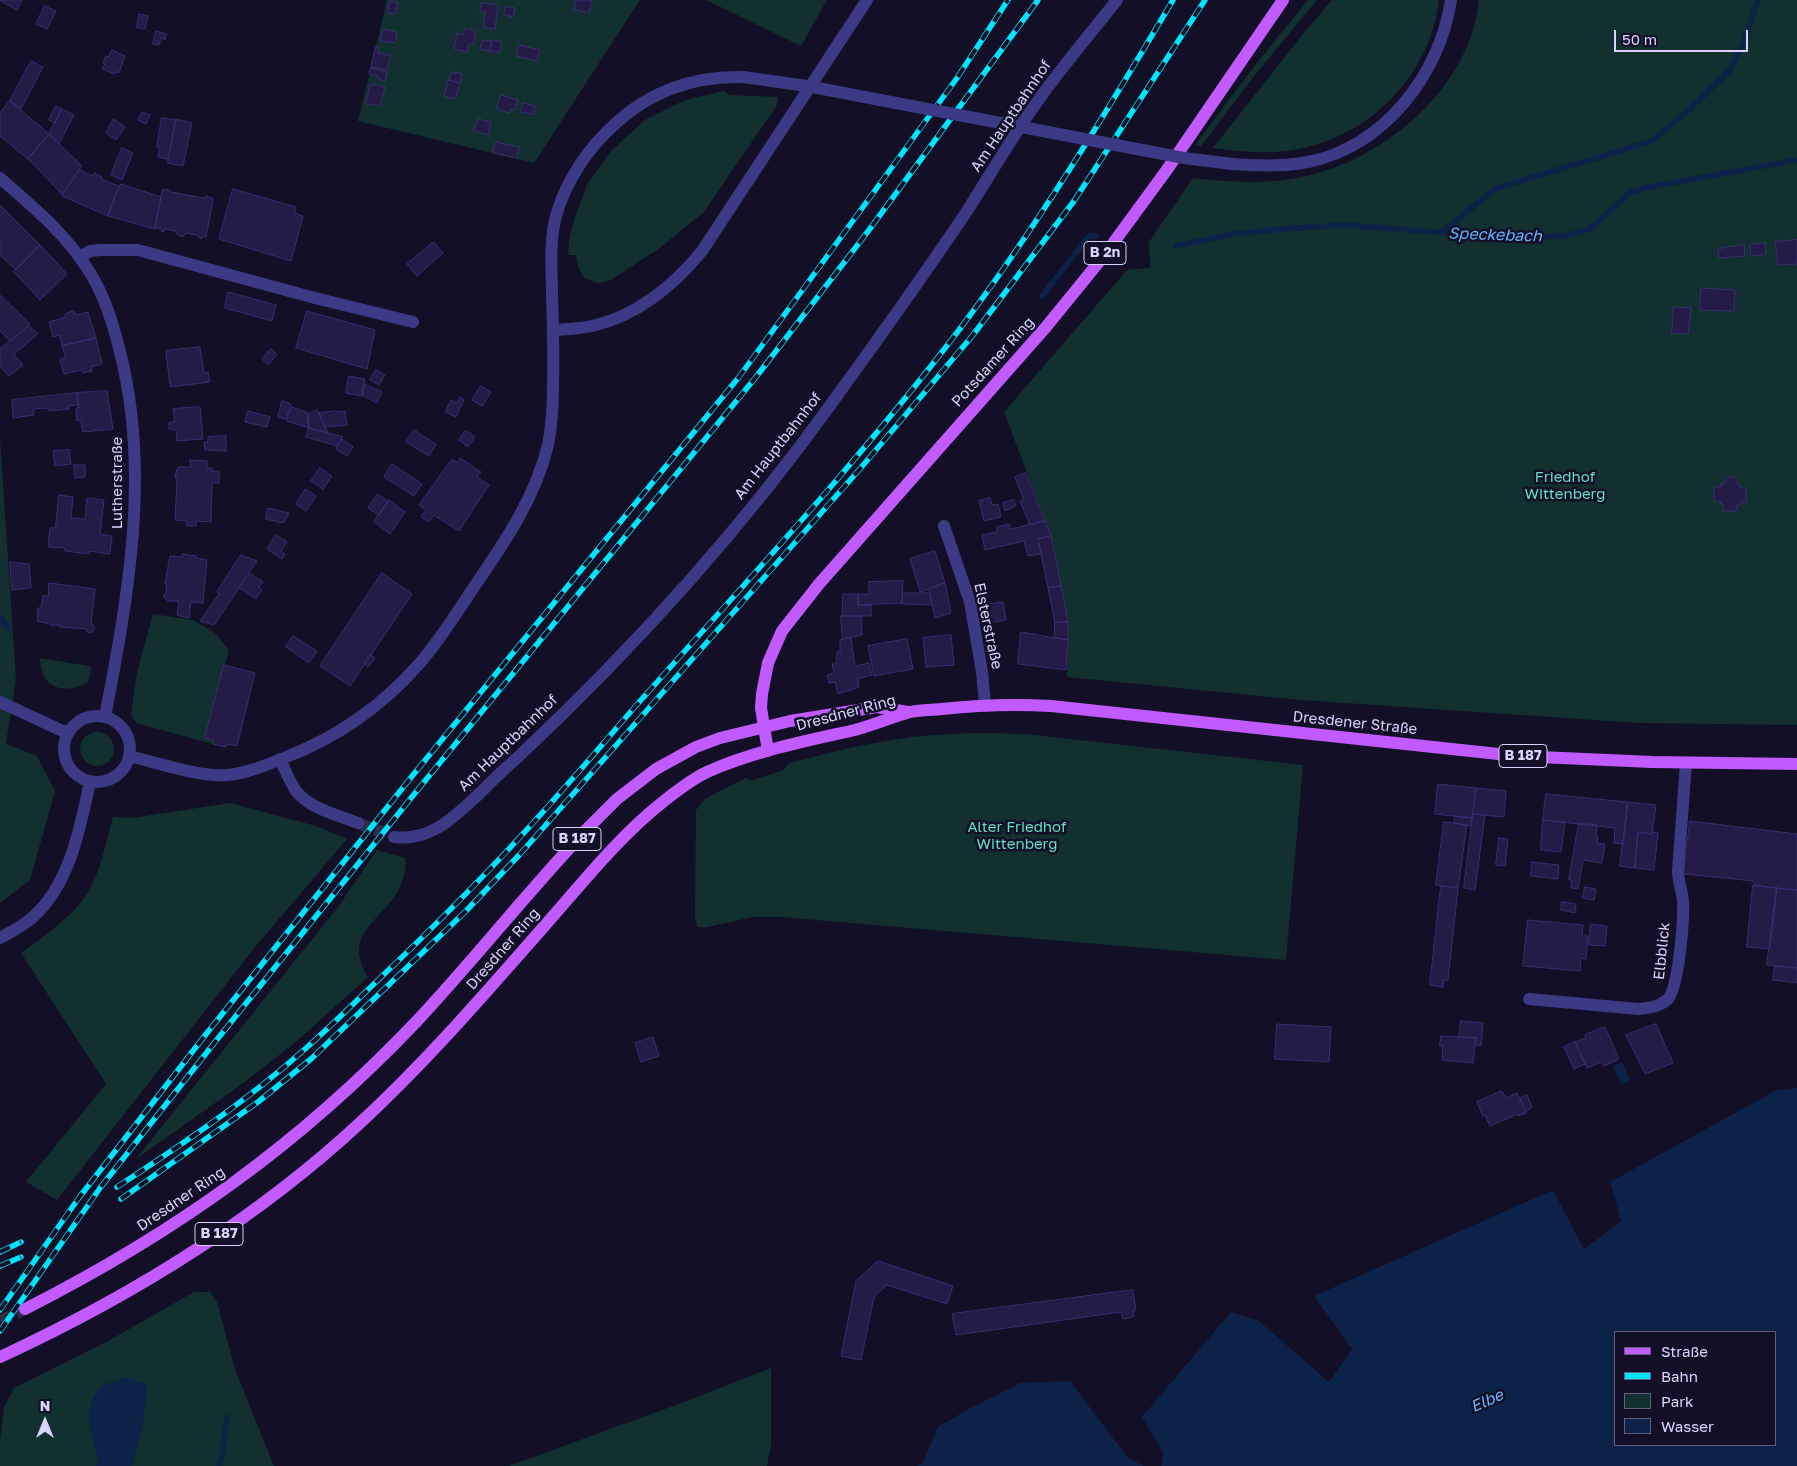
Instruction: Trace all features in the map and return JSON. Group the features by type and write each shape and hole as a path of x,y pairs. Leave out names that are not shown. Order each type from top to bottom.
{"main road":[{"name":"Potsdamer Ring","path":"768,751 761,708 762,694 768,663 774,645 791,619 864,532 1046,327 1103,257 1166,171 1283,0"},
{"name":"Dresdener Straße","path":"911,712 986,705 1052,706 1517,756 1686,763 1797,764"},
{"name":"Dresdner Ring","path":"25,1309 132,1251 224,1190 301,1132 339,1098 415,1023 571,845 617,799 656,770 696,747 720,738 764,726 877,707 911,712"},
{"name":"Dresdner Ring","path":"0,1357 103,1306 180,1260 274,1195 324,1154 359,1124 438,1046 609,852 648,814 681,788 706,773 768,751 873,725 911,712"}],"street":[{"path":"554,330 593,326 615,318 656,296 685,272 702,251 746,181 867,0"},
{"name":"Am Hauptbahnhof","path":"394,837 409,838 426,834 446,824 460,812 577,699 642,632 715,552 833,402 966,213 1035,105 1117,0"},
{"path":"129,756 216,776 236,774 280,759 334,733 371,709 414,669 432,648 491,562 529,498 544,458 552,414 554,330 551,266 556,215 566,190 585,158 607,131 636,107 651,98 667,90 696,81 743,77 807,86 1184,158 1232,164 1270,166 1310,162 1339,152 1367,137 1414,92 1443,36 1450,0"},
{"name":"Lutherstraße","path":"0,178 42,214 80,257 105,303 114,327 125,369 136,454 132,551 105,717"},
{"path":"80,257 90,251 138,250 314,298 413,322"},
{"name":"Elsterstraße","path":"944,526 970,602 981,663 986,705"},
{"path":"0,702 68,733"},
{"path":"105,717 118,724 126,733 130,744 129,756 124,768 115,777 103,782 90,782 74,773 66,763 63,751 68,733 75,724 85,718 105,717"},
{"path":"280,759 296,791 304,798 314,805 358,823"},
{"name":"Elbblick","path":"1529,999 1638,1009 1654,1008 1668,999 1674,989 1677,972 1683,903 1678,882 1678,871 1686,763"},
{"path":"0,938 32,918 54,891 70,858 90,782"}],"green space":[{"path":"387,0 640,0 534,163 358,121"},
{"path":"706,0 827,0 801,46"},
{"path":"1308,0 1317,0 1255,75 1201,146 1195,145 1255,65"},
{"path":"1332,0 1439,0 1433,28 1423,54 1409,78 1391,99 1370,118 1346,132 1320,143 1293,150 1273,152 1213,148 1299,39"},
{"name":"Friedhof Wittenberg","path":"1479,0 1797,0 1797,725 1639,723 1301,700 1067,677 1068,622 1051,536 1004,412 1127,270 1150,268 1149,242 1193,178 1249,182 1284,180 1318,173 1351,161 1382,143 1412,121 1437,95 1457,66 1472,34"},
{"path":"724,91 729,95 778,97 777,105 704,212 661,247 611,280 597,283 584,278 578,267 576,255 568,255 570,236 587,185 611,151 645,120 685,100"},
{"path":"0,439 16,678 6,744 37,756 55,791 30,880 0,903"},
{"path":"153,614 193,620 215,633 229,650 205,737 214,740 213,744 136,723 131,714 137,672"},
{"path":"39,658 90,666 88,682 69,688 51,685 42,672"},
{"path":"97,732 104,733 109,737 113,742 113,756 109,761 104,765 97,766 90,765 85,761 81,756 80,749 81,742 85,737 90,733"},
{"name":"Alter Friedhof Wittenberg","path":"979,733 1025,734 1303,765 1286,960 781,917 753,917 707,927 698,927 695,920 696,810 705,799 745,778 753,780 784,770 789,763 838,751 910,737"},
{"path":"230,803 316,826 347,839 255,947 57,1200 26,1182 106,1084 21,953 65,919 81,903 92,885 100,866 113,817 132,818"},
{"path":"377,850 405,858 406,861 403,878 398,890 388,905 365,931 361,940 359,951 361,963 368,977 297,1041 246,1081 135,1160 338,907"},
{"path":"194,1292 210,1292 217,1302 235,1369 274,1466 0,1466 0,1440 4,1407 14,1388 101,1345"},
{"path":"771,1368 771,1445 767,1466 509,1466 684,1402"}],"water":[{"path":"1622,1062 1630,1080 1621,1084 1613,1066"},
{"name":"Elbe","path":"1797,1088 1797,1466 1161,1466 1163,1453 1142,1417 1231,1312 1259,1321 1329,1382 1352,1349 1314,1296 1553,1190 1584,1249 1621,1221 1610,1182 1777,1090"},
{"path":"127,1377 147,1385 143,1423 132,1466 96,1466 99,1461 91,1433 91,1403 95,1394 104,1385"},
{"path":"1070,1381 1128,1458 1144,1466 917,1466 923,1462 938,1427 965,1411 1020,1383"}],"building":[{"path":"0,0 22,0 17,10"},
{"path":"577,0 592,0 589,13 574,10"},
{"path":"390,1 398,3 395,14 388,13"},
{"path":"482,3 498,5 495,29 483,27 485,12 480,11"},
{"path":"45,6 56,11 47,29 36,24"},
{"path":"506,6 515,8 513,17 504,15"},
{"path":"139,14 148,16 145,29 137,28"},
{"path":"465,28 476,31 473,45 469,44 467,52 454,49 457,33 463,35"},
{"path":"383,29 397,32 395,43 381,41"},
{"path":"156,31 166,34 165,40 161,38 159,45 153,44"},
{"path":"483,40 492,42 490,51 480,49"},
{"path":"492,40 502,42 500,53 490,51"},
{"path":"519,45 540,50 537,61 516,56"},
{"path":"376,47 379,48 378,53 391,56 387,70 371,67"},
{"path":"112,50 125,56 119,73 115,72 114,74 102,69 106,56 108,57"},
{"path":"31,61 43,67 21,109 10,101"},
{"path":"371,68 387,72 385,81 378,79 378,76 369,74"},
{"path":"455,72 462,74 460,83 449,80 451,73 455,74"},
{"path":"449,80 460,83 455,99 444,96"},
{"path":"371,84 385,87 380,106 366,104"},
{"path":"501,95 518,100 515,110 511,109 509,113 497,109"},
{"path":"10,101 49,134 28,159 0,136 0,113"},
{"path":"523,103 535,106 533,114 521,112"},
{"path":"56,106 62,109 55,123 49,120"},
{"path":"62,109 74,115 59,144 49,134"},
{"path":"142,112 150,115 146,124 138,120"},
{"path":"162,118 176,120 168,159 158,157 160,147 157,147"},
{"path":"114,119 125,127 116,140 106,133"},
{"path":"176,119 192,123 183,166 168,163"},
{"path":"478,119 491,122 488,135 474,131"},
{"path":"49,134 82,166 62,194 28,159"},
{"path":"496,142 519,147 517,158 493,153"},
{"path":"122,148 133,153 122,180 111,175"},
{"path":"80,170 93,176 94,173 102,177 101,179 119,186 108,216 62,196"},
{"path":"121,184 161,197 155,229 108,216"},
{"path":"233,189 296,207 294,213 303,216 291,261 219,239"},
{"path":"162,190 171,192 212,198 206,237 203,236 201,239 197,235 185,233 184,236 180,236 176,231 165,229 163,232 155,228"},
{"path":"0,205 40,245 16,270 0,255"},
{"path":"1797,240 1797,264 1778,265 1775,242"},
{"path":"434,242 443,253 417,276 407,264"},
{"path":"1765,243 1766,254 1751,256 1750,245"},
{"path":"40,245 67,274 40,300 14,272"},
{"path":"1744,245 1745,256 1719,258 1718,249"},
{"path":"1701,288 1735,290 1734,311 1700,310"},
{"path":"228,292 276,305 272,321 225,308"},
{"path":"0,295 30,324 10,341 0,331"},
{"path":"1674,307 1691,308 1688,334 1672,333"},
{"path":"74,311 76,315 88,312 96,338 62,346 60,335 53,337 49,322 66,317 65,314"},
{"path":"307,311 375,330 367,369 296,348"},
{"path":"29,326 38,334 14,354 23,365 9,376 0,366 0,349"},
{"path":"96,338 102,364 91,367 92,371 83,373 81,370 64,374 60,359 66,357 62,346"},
{"path":"200,347 204,373 208,372 210,382 170,387 166,351"},
{"path":"271,349 277,354 268,365 262,359"},
{"path":"376,370 385,375 379,385 370,380"},
{"path":"349,376 365,379 362,396 346,393"},
{"path":"364,384 382,392 377,403 362,395"},
{"path":"481,386 491,392 482,406 472,400"},
{"path":"107,391 113,429 83,432 81,420 77,421 76,408 79,408 77,393"},
{"path":"77,393 78,405 69,406 69,409 49,411 49,408 33,409 34,415 13,418 12,400"},
{"path":"460,397 464,400 456,417 445,412 451,400 457,403"},
{"path":"282,401 291,404 286,419 278,417"},
{"path":"200,407 203,439 177,441 176,430 169,429 169,423 175,421 173,409"},
{"path":"292,407 308,413 309,428 287,421"},
{"path":"317,410 328,433 309,428 307,415"},
{"path":"248,411 270,417 267,427 245,422"},
{"path":"345,411 347,425 325,427 319,413"},
{"path":"309,428 343,437 337,446 306,437"},
{"path":"414,430 436,444 429,456 406,442"},
{"path":"467,431 475,437 468,447 459,440 464,432"},
{"path":"226,436 226,451 205,450 204,442 208,442 208,437"},
{"path":"342,439 353,447 347,456 336,449"},
{"path":"69,450 71,464 55,466 53,451"},
{"path":"460,458 481,472 477,477 489,485 459,531 434,515 429,522 421,517 426,510 419,505 452,459 457,463"},
{"path":"190,460 207,461 207,468 212,468 212,471 219,472 219,483 212,483 211,522 196,521 196,526 187,526 187,521 175,520 177,482 175,475 178,467 190,467"},
{"path":"392,464 422,484 414,496 384,477"},
{"path":"74,465 85,465 85,477 75,478"},
{"path":"320,468 332,476 323,489 311,481"},
{"path":"1026,473 1045,521 1030,525 1020,501 1024,500 1015,477"},
{"path":"1728,477 1734,477 1738,481 1737,485 1740,488 1746,488 1746,502 1740,502 1740,505 1737,505 1736,511 1723,511 1723,504 1714,501 1714,487 1721,487 1721,484 1724,484"},
{"path":"306,489 316,496 306,511 296,504"},
{"path":"378,494 388,502 379,515 368,508"},
{"path":"59,495 73,497 71,518 85,519 87,498 104,500 100,534 112,536 110,554 89,551 89,554 65,551 65,548 48,547 50,528 55,528"},
{"path":"990,498 992,505 998,504 1001,517 984,521 979,501"},
{"path":"389,500 405,512 390,534 374,522"},
{"path":"1014,500 1016,506 1005,511 1003,503"},
{"path":"268,508 289,513 283,523 266,519"},
{"path":"1045,521 1051,536 1038,539 1041,554 1028,556 1024,541 985,550 982,535 997,532 997,527 1009,524 1010,529"},
{"path":"276,535 287,542 281,551 285,554 282,559 267,549"},
{"path":"1051,536 1061,586 1048,588 1038,539"},
{"path":"935,551 945,583 920,592 910,559"},
{"path":"182,554 207,560 203,603 191,602 189,618 177,615 179,601 168,601 163,596 166,593 167,584 165,584 170,556 182,557"},
{"path":"241,555 257,561 214,625 200,621 219,594 217,592"},
{"path":"10,562 29,564 31,588 12,590"},
{"path":"382,573 412,594 350,686 320,666"},
{"path":"251,574 263,582 259,587 262,590 256,599 239,587"},
{"path":"903,581 902,603 858,605 858,594 869,594 869,582"},
{"path":"49,583 95,589 91,624 94,626 94,630 91,633 87,632 86,629 60,627 60,625 50,625 37,621 38,608 41,608 43,595 48,596"},
{"path":"945,583 951,613 935,618 929,589"},
{"path":"1061,586 1068,622 1055,622 1048,588"},
{"path":"903,593 930,593 932,605 902,604"},
{"path":"843,594 858,594 858,605 871,605 871,616 843,616"},
{"path":"1003,602 1006,620 988,623 985,605"},
{"path":"841,616 861,616 862,635 843,639"},
{"path":"1055,622 1068,622 1068,640 1055,638"},
{"path":"1021,632 1068,640 1066,670 1018,664"},
{"path":"951,635 954,665 926,667 923,638"},
{"path":"293,636 317,651 309,663 286,647"},
{"path":"851,638 855,666 869,663 872,675 858,679 859,687 838,694 835,682 829,683 827,675 834,673 832,664 836,664 837,652 840,652 840,640"},
{"path":"907,639 913,669 874,676 868,646"},
{"path":"370,654 375,658 368,667 364,664"},
{"path":"224,665 255,673 237,746 227,744 226,747 213,744 214,740 205,738"},
{"path":"1438,784 1476,788 1472,818 1435,814"},
{"path":"1476,788 1506,791 1504,817 1473,814"},
{"path":"1546,794 1628,802 1623,844 1614,843 1615,828 1543,820"},
{"path":"1628,802 1656,805 1652,834 1638,832 1635,868 1620,866"},
{"path":"1473,814 1485,815 1475,890 1464,888"},
{"path":"1455,816 1472,818 1471,826 1454,823"},
{"path":"1543,820 1565,822 1561,852 1541,850"},
{"path":"1690,821 1797,834 1797,890 1754,886 1754,881 1684,874"},
{"path":"1444,822 1467,825 1458,888 1436,885"},
{"path":"1579,823 1597,825 1597,843 1605,844 1602,863 1583,860 1578,889 1571,888 1572,880 1569,880"},
{"path":"1638,832 1658,833 1654,870 1635,868"},
{"path":"1499,838 1508,839 1505,866 1496,865"},
{"path":"1532,862 1559,865 1558,879 1531,876"},
{"path":"1753,885 1777,888 1770,949 1747,947"},
{"path":"1441,886 1458,888 1448,980 1444,980 1443,987 1430,985"},
{"path":"1585,887 1596,889 1594,900 1583,898"},
{"path":"1777,888 1797,890 1797,968 1767,965"},
{"path":"1562,902 1576,904 1575,913 1561,910"},
{"path":"1528,920 1583,925 1582,936 1588,936 1586,959 1581,958 1580,971 1523,966"},
{"path":"1591,924 1607,926 1605,946 1589,945"},
{"path":"1775,966 1797,968 1797,983 1773,980"},
{"path":"1461,1021 1483,1023 1481,1046 1475,1045 1476,1038 1459,1037"},
{"path":"1277,1024 1331,1027 1329,1062 1275,1059"},
{"path":"1656,1024 1673,1063 1645,1074 1626,1035"},
{"path":"1605,1027 1619,1059 1604,1066 1602,1062 1587,1068 1575,1042 1586,1038 1585,1035"},
{"path":"1441,1036 1476,1038 1473,1063 1442,1060 1443,1046 1440,1046"},
{"path":"653,1037 659,1056 641,1062 635,1043"},
{"path":"1575,1042 1585,1064 1574,1069 1564,1047"},
{"path":"1502,1091 1506,1098 1517,1093 1526,1113 1518,1116 1518,1114 1490,1126 1477,1102"},
{"path":"1527,1095 1532,1108 1526,1111 1520,1098"},
{"path":"878,1261 953,1286 947,1304 887,1285 874,1297 861,1360 841,1356 856,1281"},
{"path":"1133,1290 1136,1310 1133,1311 1134,1317 1123,1319 1121,1312 956,1335 952,1314"}],"waterway":[{"path":"1441,233 1495,189 1652,141 1692,107 1730,70 1745,39 1758,0"},
{"name":"Speckebach","path":"1176,246 1234,234 1345,225 1511,238 1565,236 1590,229 1631,192 1649,187 1797,160"},
{"name":"Speckebach","path":"1042,296 1089,236 1096,236"},
{"path":"0,617 9,629"},
{"name":"Speckebach","path":"219,1466 227,1417"}],"tunnel":[{"path":"358,823 394,837"},
{"path":"0,1321 25,1309"}],"railway":[{"path":"0,1310 78,1199 203,1038 413,775 739,377 957,78 1008,0"},
{"path":"0,1331 100,1188 211,1047 411,798 756,377 869,230 1038,0"},
{"path":"117,1187 237,1104 305,1049 441,919 545,810 847,468 959,330 1044,209 1097,126 1173,0"},
{"path":"121,1199 258,1102 311,1059 466,911 521,853 859,470 973,335 1074,201 1205,0"},
{"path":"0,1252 21,1242"},
{"path":"0,1266 21,1257"}]}
